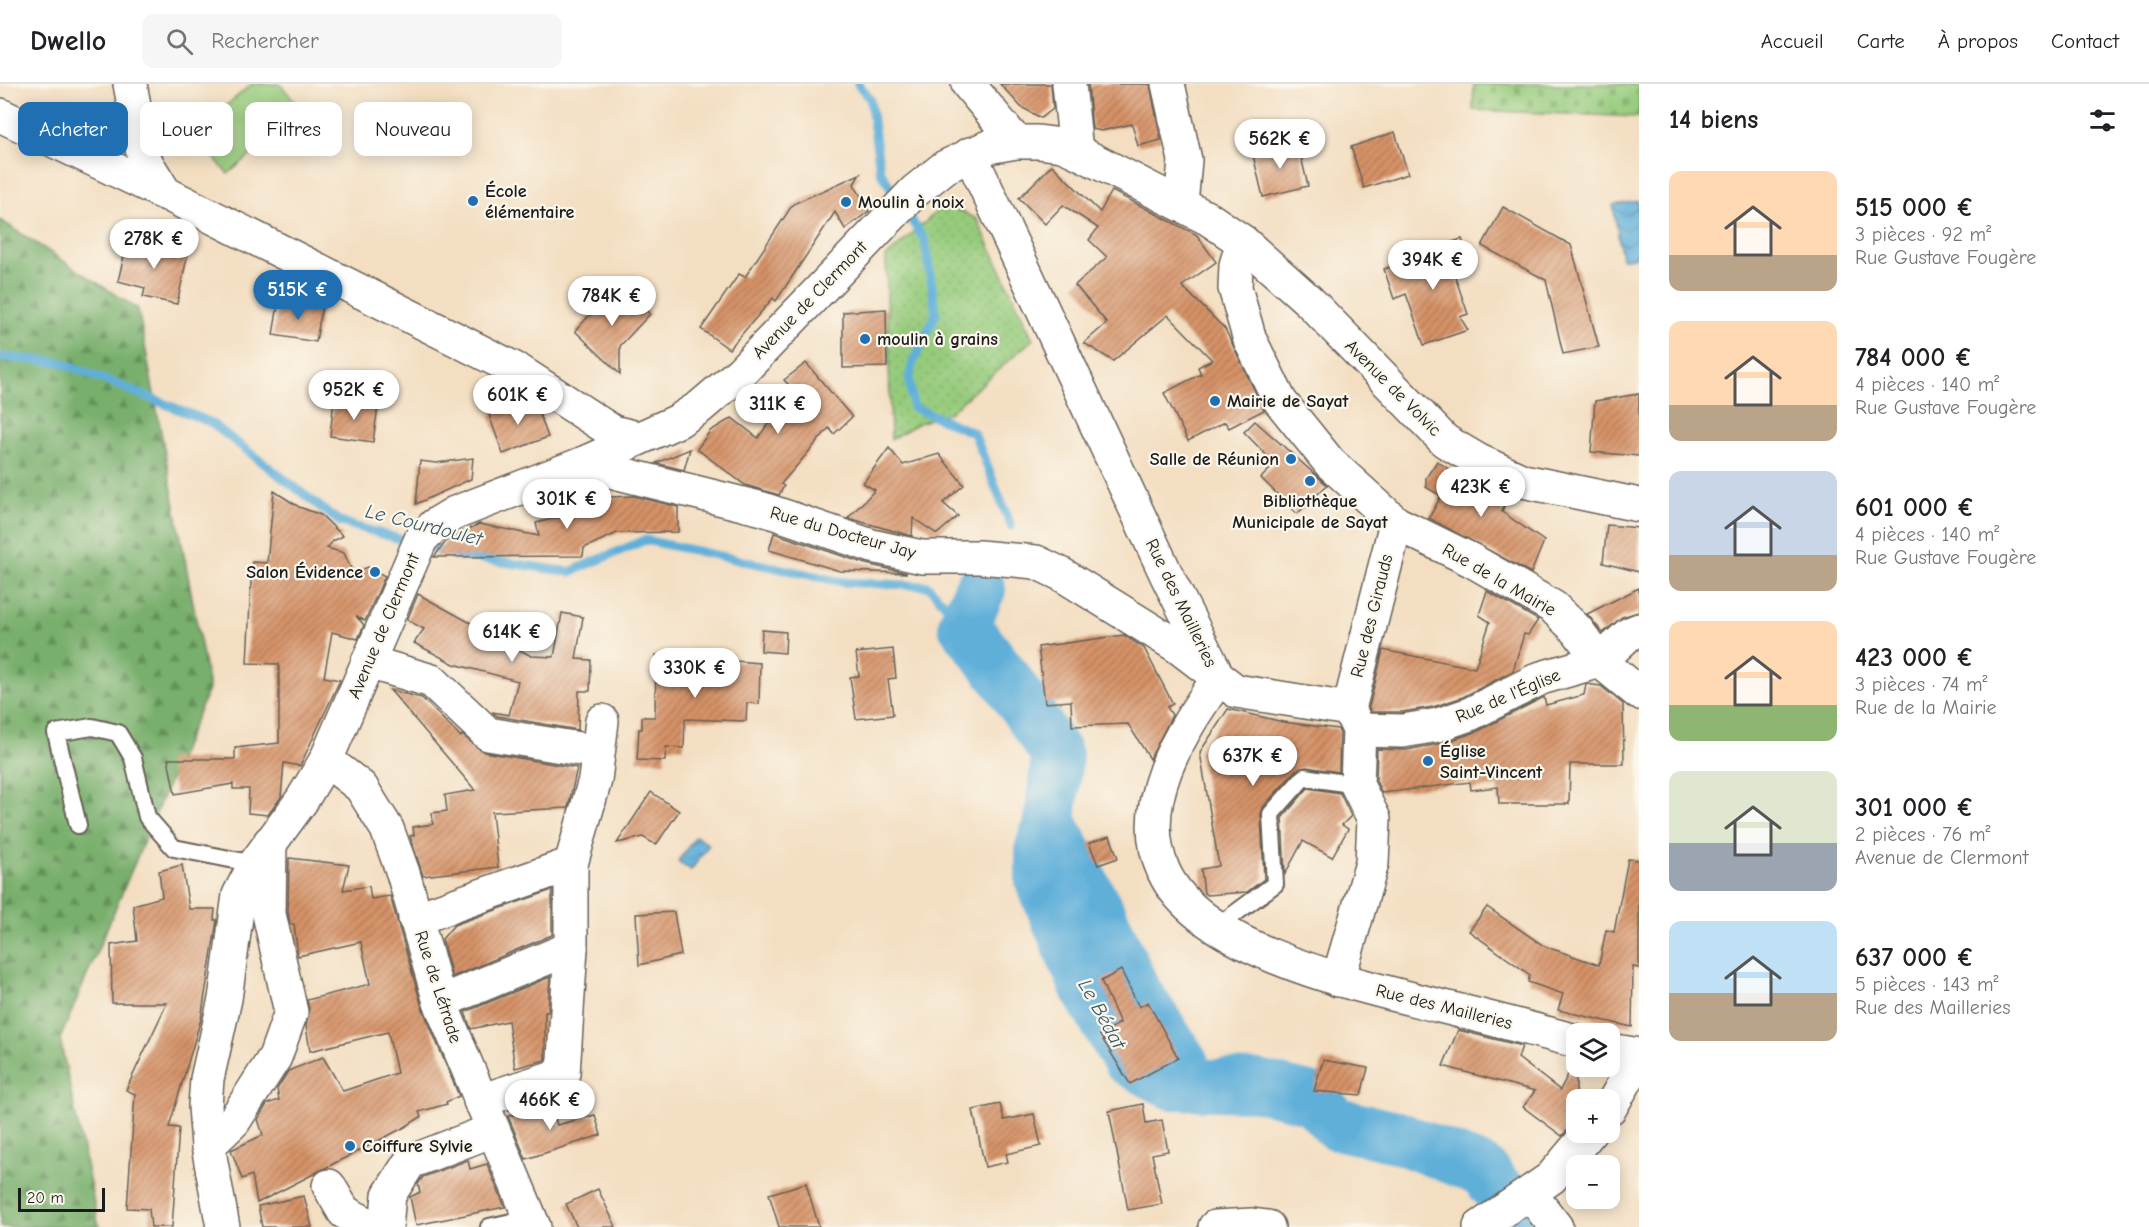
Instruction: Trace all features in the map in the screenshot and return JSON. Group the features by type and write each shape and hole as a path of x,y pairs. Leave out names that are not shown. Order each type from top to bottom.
{"street":[{"path":"130,84 144,159 165,193"},
{"path":"968,84 1016,142"},
{"path":"1069,84 1076,151"},
{"path":"1168,84 1185,160 1181,204"},
{"path":"0,115 165,193 519,371 613,432 638,438"},
{"name":"Avenue de Clermont","path":"223,1227 208,1146 205,1106 207,1079 225,999 239,895 262,853 302,800 326,760 412,556 421,539 435,525 455,513 582,464 678,421 719,392 926,182 970,154 988,147 1016,142 1062,145 1209,219 1243,242"},
{"name":"Rue des Mailleries","path":"970,154 1157,556 1218,679 1166,766 1158,795 1156,835 1158,852 1170,881 1186,900 1218,926 1261,950 1338,980 1566,1038"},
{"name":"Avenue de Volvic","path":"1243,242 1309,301 1445,441 1479,461 1523,481 1639,505"},
{"name":"Rue de la Mairie","path":"1243,242 1236,266 1235,288 1250,340 1268,380 1290,416 1330,463 1396,523 1471,560 1553,607 1577,630 1600,661 1639,693"},
{"name":"Rue du Docteur Jay","path":"582,464 763,510 872,546 912,554 1036,562 1060,574 1177,646 1218,679"},
{"name":"Rue des Girauds","path":"1338,980 1372,863 1374,819 1357,785 1354,720 1396,523"},
{"path":"1600,661 1629,634 1639,630"},
{"name":"Rue de l'Église","path":"1218,679 1236,691 1403,731 1438,725 1470,714 1541,678 1600,661"},
{"path":"368,662 432,681 488,734 600,736 596,780 571,864 571,948 563,1074 487,1115 410,1162 389,1196 386,1227"},
{"name":"Rue de Létrade","path":"326,760 352,778 375,808 387,829 403,873 440,1002 532,1222"},
{"path":"208,1146 234,1121 275,1057 291,1012 269,914 262,853"},
{"path":"416,919 571,864"},
{"path":"440,1002 571,948"},
{"path":"1620,1052 1639,1057 1620,1090"},
{"path":"1508,1209 1551,1178 1581,1143"},
{"path":"330,1186 344,1212 373,1227"},
{"path":"1508,1209 1556,1227"},
{"path":"1215,1227 1252,1225 1268,1227"}],"lane":[{"path":"78,825 56,733 92,727 118,733 133,758 147,817 174,848 262,853"},
{"path":"1218,926 1275,884 1271,814 1304,777 1357,785"},
{"path":"489,1227 532,1222"}],"green space":[{"path":"252,84 280,84 295,102 245,102 245,156 249,156 228,174 213,156 233,156 233,102 230,102"},
{"path":"1474,84 1639,84 1639,117 1473,110"},
{"path":"942,207 954,208 977,219 1033,339 950,412 919,423 891,439 886,257"},
{"path":"0,220 138,309 209,688 60,1039 99,1227 0,1227"}],"water":[{"path":"1639,201 1639,256 1622,259 1613,205"},
{"path":"696,836 709,845 691,870 678,861"}],"building":[{"path":"1000,84 1051,84 1053,109 1041,118 1021,107"},
{"path":"1088,84 1150,84 1161,140 1138,146 1132,124 1101,131 1092,129"},
{"path":"1395,132 1408,174 1364,188 1351,147"},
{"path":"1298,144 1308,186 1263,197 1253,155"},
{"path":"1052,165 1100,212 1112,191 1197,235 1216,262 1182,286 1225,329 1264,410 1229,428 1225,422 1188,441 1164,393 1201,374 1198,367 1212,360 1168,315 1113,361 1084,343 1107,323 1075,285 1107,257 1089,240 1098,228 1063,205 1045,224 1019,198"},
{"path":"860,174 854,184 869,211 845,229 835,212 776,301 773,298 729,349 701,329 739,274 745,277 793,204"},
{"path":"1503,207 1571,245 1599,347 1563,354 1546,280 1482,246"},
{"path":"128,239 188,253 177,304 143,297 145,288 118,281"},
{"path":"1462,239 1469,259 1460,262 1462,268 1453,271 1468,314 1460,317 1468,330 1424,345 1406,294 1394,299 1384,269 1432,253 1430,249"},
{"path":"609,294 620,304 628,295 650,314 620,346 620,374 575,331"},
{"path":"279,299 322,306 316,342 273,335"},
{"name":"moulin à grains","path":"886,309 887,367 843,368 843,312"},
{"path":"806,363 852,417 834,434 829,428 781,484 784,486 779,495 745,485 697,449 710,431 732,418 758,438 793,389 784,380"},
{"path":"1639,394 1639,456 1591,452 1595,401"},
{"path":"334,399 378,406 373,442 330,436"},
{"path":"529,400 536,404 548,437 503,454 489,415"},
{"path":"1255,421 1327,485 1297,514 1261,478 1275,464 1244,432"},
{"path":"889,448 903,465 939,454 964,485 943,503 958,516 937,534 913,518 912,536 848,518 875,490 863,483"},
{"path":"690,449 684,470 656,463"},
{"path":"473,458 471,479 416,504 420,461 436,463"},
{"path":"1437,461 1469,483 1508,495 1502,512 1544,541 1531,573 1429,518 1441,496 1426,487 1426,478"},
{"path":"274,491 299,507 321,515 343,536 333,541 327,548 344,553 353,573 368,567 385,576 365,621 356,616 364,625 358,639 332,632 324,677 340,680 300,766 284,763 281,797 268,815 248,813 249,789 233,789 233,784 175,794 168,759 235,759 235,748 279,743 279,664 247,663 252,562 267,563"},
{"path":"634,496 678,507 678,532 617,533 584,548 583,556 434,557 447,540 479,524 539,536 536,523 589,510 587,498"},
{"path":"1607,525 1639,528 1639,572 1603,563"},
{"path":"774,533 866,564 907,573 840,571 769,550"},
{"path":"1639,588 1639,612 1622,617 1603,633 1587,614"},
{"path":"1487,591 1538,620 1528,635 1524,634 1513,671 1463,697 1433,707 1402,712 1371,712 1369,707 1383,650 1475,668 1490,622 1479,615"},
{"path":"418,594 531,656 554,657 562,613 583,617 576,659 591,660 590,691 579,691 578,730 497,716 492,712 509,715 518,681 454,664 414,643 424,629 407,620"},
{"path":"762,630 786,632 785,653 761,651"},
{"path":"1124,635 1144,648 1173,704 1167,707 1172,715 1150,759 1128,724 1072,726 1071,701 1045,703 1038,647"},
{"path":"893,649 896,678 888,679 893,715 856,719 850,677 859,676 856,653"},
{"path":"656,655 760,663 759,704 747,703 746,721 685,719 684,748 666,747 665,761 637,760 642,717 655,717"},
{"path":"1586,684 1601,686 1623,704 1624,764 1570,764 1569,804 1499,804 1498,787 1471,790 1470,782 1382,793 1376,781 1377,749 1406,750 1444,743 1478,731 1544,697 1546,705 1584,695"},
{"path":"390,690 422,698 461,737 462,735 484,752 577,768 568,808 492,812 498,867 423,876 410,836 414,835 413,827 433,824 432,813 447,811 445,795 475,790"},
{"path":"1228,709 1283,722 1338,729 1340,734 1339,772 1306,767 1296,770 1263,807 1261,814 1264,879 1247,892 1207,895 1204,893 1201,869 1219,866 1200,752"},
{"path":"1308,788 1340,793 1351,816 1342,825 1348,829 1332,857 1303,841 1285,874 1282,818"},
{"path":"651,792 679,811 656,845 643,837 617,843"},
{"path":"1110,836 1118,858 1098,865 1089,843"},
{"path":"289,858 349,865 343,890 369,886 371,899 390,896 422,1007 459,1096 446,1102 447,1104 419,1112 421,1117 405,1127 257,1203 252,1175 242,1179 231,1150 263,1135 258,1119 267,1104 279,1100 277,1089 288,1071 323,1057 343,1091 397,1073 388,1032 310,1051 306,1026 309,1009 307,1000 370,984 361,942 298,956 294,924 290,924 288,912"},
{"path":"1628,859 1639,860 1639,968 1633,967 1632,1027 1558,1010 1563,994 1528,982 1530,975 1469,931 1487,907 1544,946 1599,965 1606,930 1614,932"},
{"path":"182,865 189,909 215,909 214,920 217,920 201,1019 169,1127 179,1128 172,1227 151,1227 149,1209 127,1208 135,1094 126,1090 167,1003 112,1003 111,945 137,941 133,905 162,897 159,871"},
{"path":"552,890 552,935 452,977 442,939 454,925"},
{"path":"674,912 681,955 639,965 636,914"},
{"path":"1121,970 1139,1007 1148,1002 1178,1058 1130,1084 1100,1035 1120,1023 1101,981"},
{"path":"550,977 548,1012 545,1012 545,1060 515,1068 508,1021 471,1029 465,1012"},
{"path":"1458,1030 1522,1046 1518,1058 1560,1090 1567,1077 1576,1077 1576,1089 1566,1089 1566,1131 1562,1136 1523,1107 1535,1091 1443,1066"},
{"path":"1323,1060 1368,1068 1361,1095 1314,1091"},
{"path":"1000,1104 1004,1120 1034,1114 1041,1146 1006,1154 1008,1162 985,1167 973,1110"},
{"path":"1143,1104 1146,1123 1162,1120 1168,1151 1152,1154 1162,1204 1128,1210 1109,1111"},
{"path":"551,1106 557,1125 595,1115 601,1135 526,1159 508,1116"},
{"path":"468,1160 470,1169 487,1164 505,1207 416,1225 410,1197 420,1192 418,1184 423,1177"},
{"path":"806,1183 819,1227 779,1227 769,1194"},
{"path":"598,1189 616,1227 577,1227 566,1204"},
{"path":"304,1196 312,1227 262,1227 258,1206"}],"waterway":[{"path":"858,84 870,99 880,171 925,241 936,314 913,362 909,378 913,407 974,433 1011,526"},
{"name":"Le Courdoulet","path":"0,357 60,362 210,422 340,522 456,555 570,572 645,540 843,582 928,586 964,625"},
{"name":"Le Bédat","path":"980,589 964,625 1005,678 1057,755 1050,821 1041,847 1041,881 1086,988 1128,1060 1173,1084 1259,1086 1313,1099 1336,1124 1397,1137 1483,1171 1529,1227"},
{"path":"1050,821 1103,920 1134,989 1183,1063"}],"place":[{"name":"École élémentaire","path":"473,201"},
{"name":"Moulin à noix","path":"846,202"},
{"name":"moulin à grains","path":"865,339"},
{"name":"Mairie de Sayat","path":"1215,401"},
{"name":"Salle de Réunion","path":"1291,459"},
{"name":"Bibliothèque Municipale de Sayat","path":"1310,481"},
{"name":"Salon Évidence","path":"375,572"},
{"name":"Église Saint-Vincent","path":"1428,761"},
{"name":"Coiffure Sylvie","path":"350,1146"}]}
